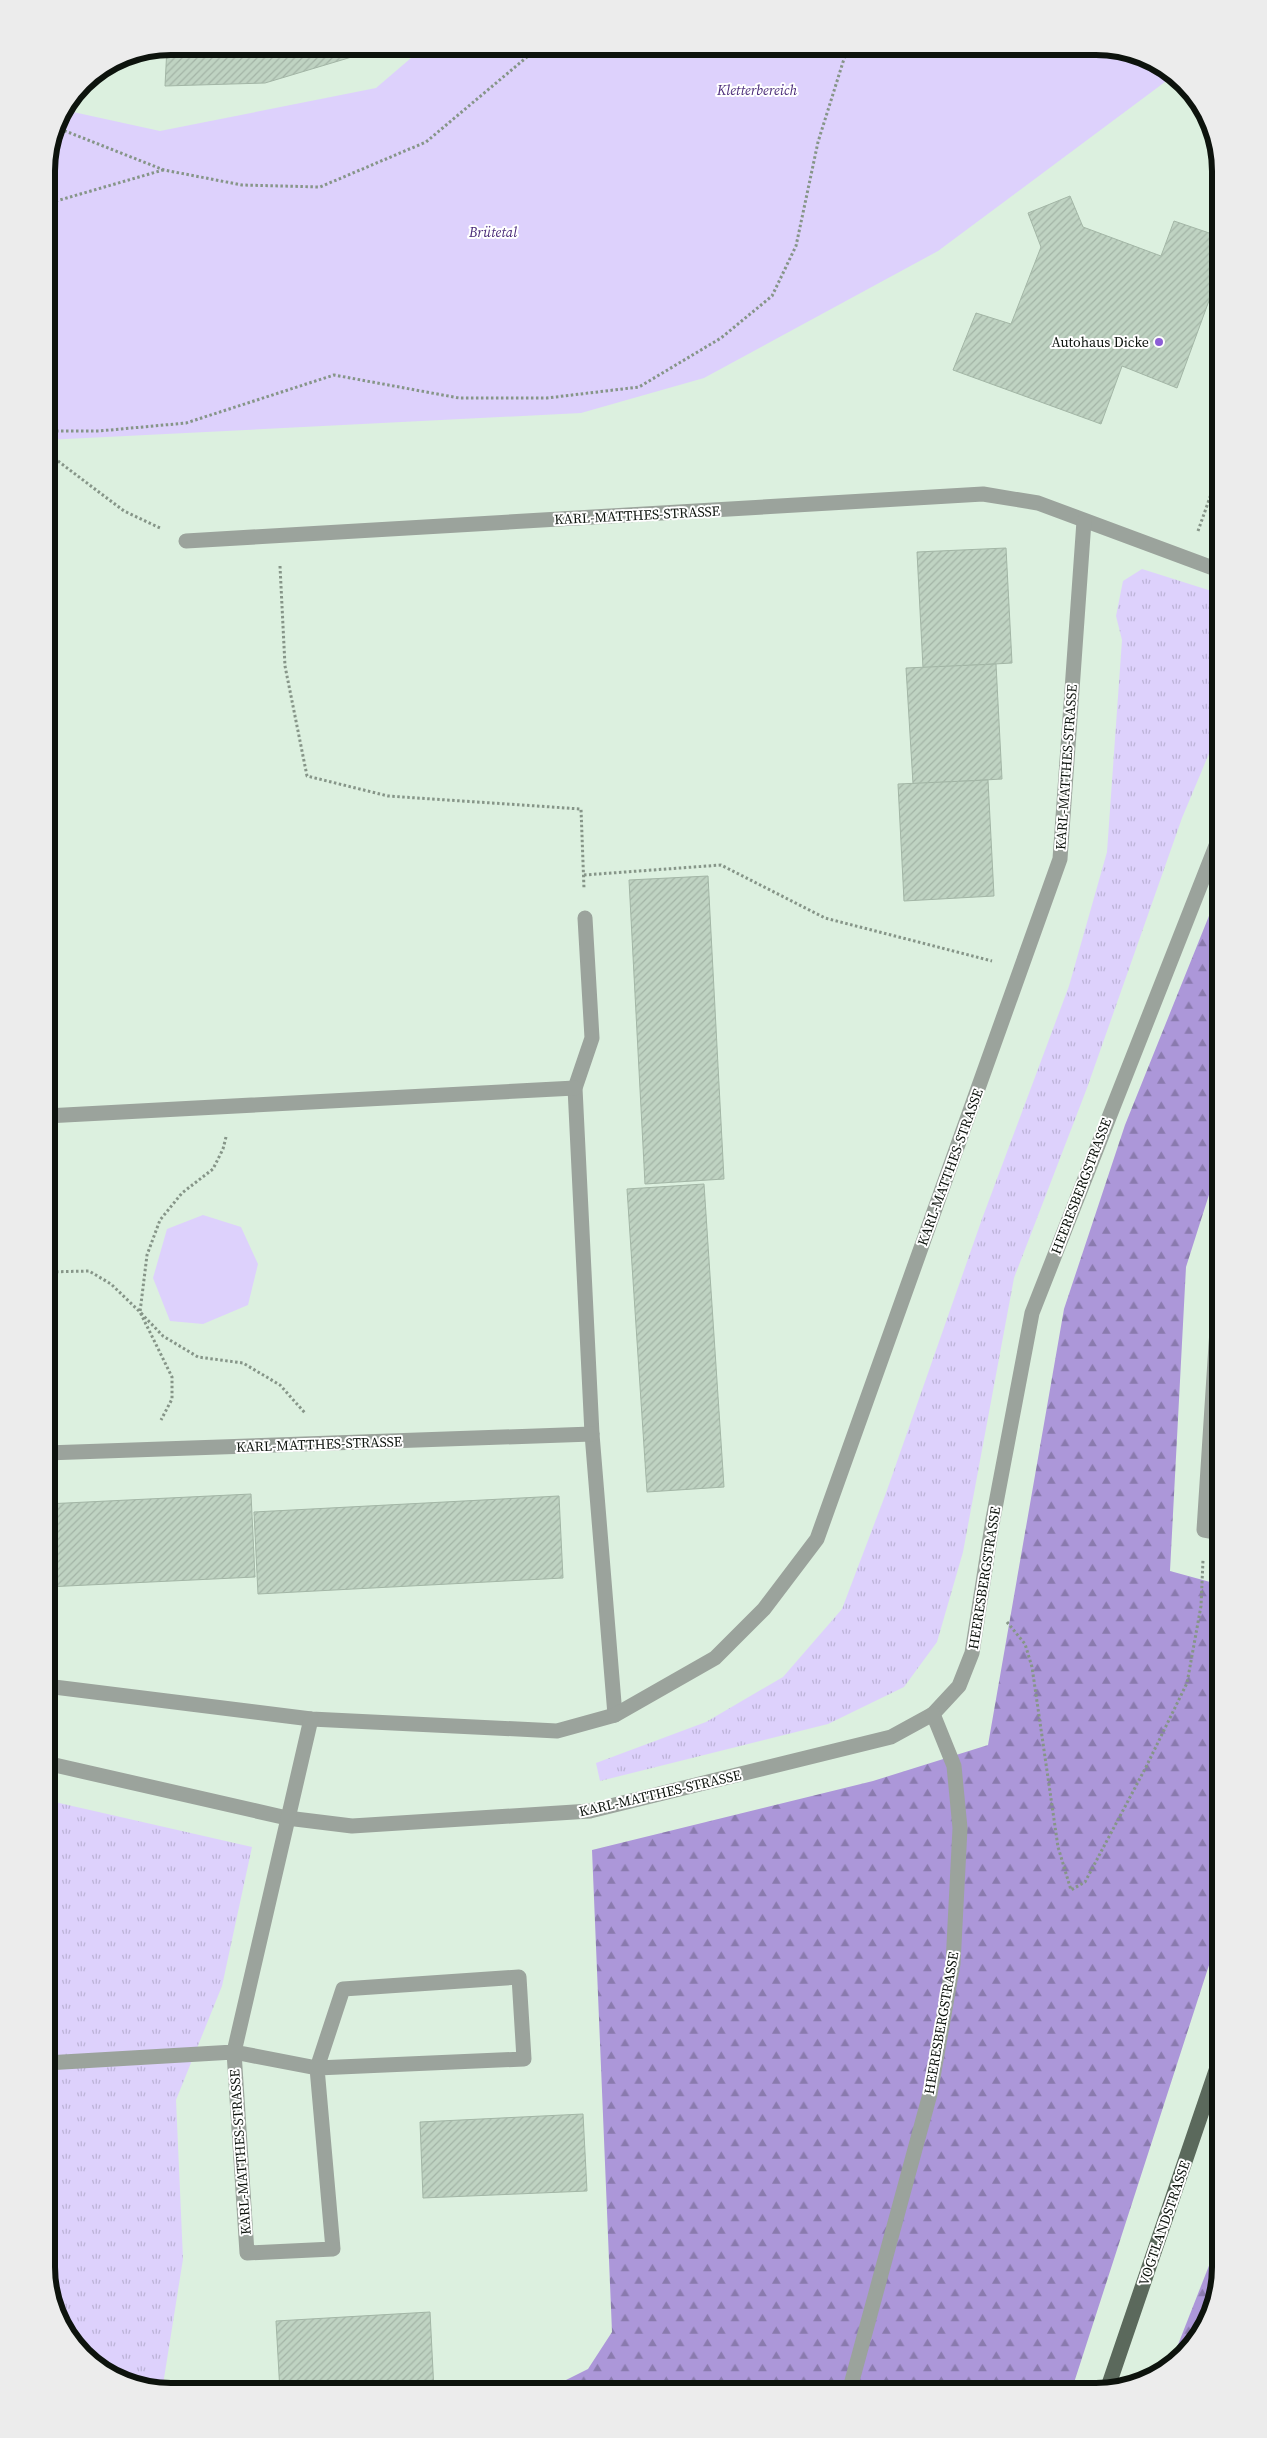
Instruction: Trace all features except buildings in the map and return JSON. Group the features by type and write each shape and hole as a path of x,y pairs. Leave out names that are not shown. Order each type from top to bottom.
{"main road":[{"name":"VOGTLANDSTRASSE","path":"1110,2382 1212,2082"}],"street":[{"name":"KARL-MATTHES-STRASSE","path":"186,540 983,494 1038,503 1212,568"},
{"name":"KARL-MATTHES-STRASSE","path":"55,1687 311,1719 557,1731 615,1714 715,1658 764,1609 817,1539 1060,859 1084,521"},
{"name":"HEERESBERGSTRASSE","path":"851,2383 930,2094 953,1964 960,1828 954,1766 933,1714 959,1686 972,1653 976,1613 1032,1313 1212,856"},
{"path":"585,918 592,1038 575,1088 592,1434 615,1714"},
{"path":"55,1116 575,1088"},
{"path":"1212,1407 1204,1530 1212,1532"},
{"name":"KARL-MATTHES-STRASSE","path":"55,1453 592,1434"},
{"name":"KARL-MATTHES-STRASSE","path":"55,1765 287,1818 352,1826 590,1811 891,1737 933,1714"},
{"name":"KARL-MATTHES-STRASSE","path":"55,2062 234,2052 317,2068 524,2059 519,1977 343,1989 317,2068 333,2249 247,2253 234,2052 311,1719"}],"path":[{"path":"63,130 164,170 242,185 320,187 426,142 529,55"},
{"path":"55,431 100,431 186,423 334,375 459,398 547,398 639,388 721,338 772,296 796,246 818,142 845,55"},
{"path":"55,201 164,170"},
{"path":"55,459 124,511 186,540"},
{"path":"1188,559 1212,491"},
{"path":"278,536 285,666 308,776 388,796 581,810 585,918"},
{"path":"584,875 721,865 825,918 1020,970"},
{"path":"145,1450 172,1399 172,1377 140,1312 148,1255 160,1220 182,1193 213,1169 224,1149 231,1106"},
{"path":"55,1272 89,1271 111,1284 163,1336 198,1357 243,1363 280,1385 332,1444"},
{"path":"976,1613 1004,1618 1024,1644 1032,1667 1058,1846 1071,1890 1085,1882 1146,1767 1187,1683 1201,1606 1204,1530"}],"green space":[{"name":"Brütetal","path":"414,55 1104,55 1133,61 1161,74 1168,80 938,251 704,378 581,413 55,440 55,163 61,134 72,112 160,131 376,88"},
{"path":"1142,569 1212,591 1212,746 1182,818 1087,1088 1014,1278 963,1552 937,1642 904,1687 828,1724 600,1781 596,1763 706,1722 783,1677 842,1609 886,1493 982,1219 1069,986 1107,852 1122,640 1116,616 1123,581"},
{"path":"1212,908 1212,1185 1186,1267 1170,1571 1212,1583 1212,1956 1074,2383 560,2383 588,2369 612,2332 592,1850 873,1781 988,1745 1064,1309 1125,1125"},
{"path":"203,1215 241,1227 258,1264 248,1305 203,1324 170,1321 153,1278 167,1229"},
{"path":"55,1802 252,1847 222,1986 176,2100 183,2259 163,2383 148,2381 126,2374 100,2359 79,2338 64,2312 57,2290 55,2267"},
{"path":"1212,2258 1212,2275 1206,2304 1193,2332 1175,2351"}],"place":[{"name":"Autohaus Dicke","path":"1159,342"}],"park label":[{"name":"Kletterbereich","path":"757,90"}]}
